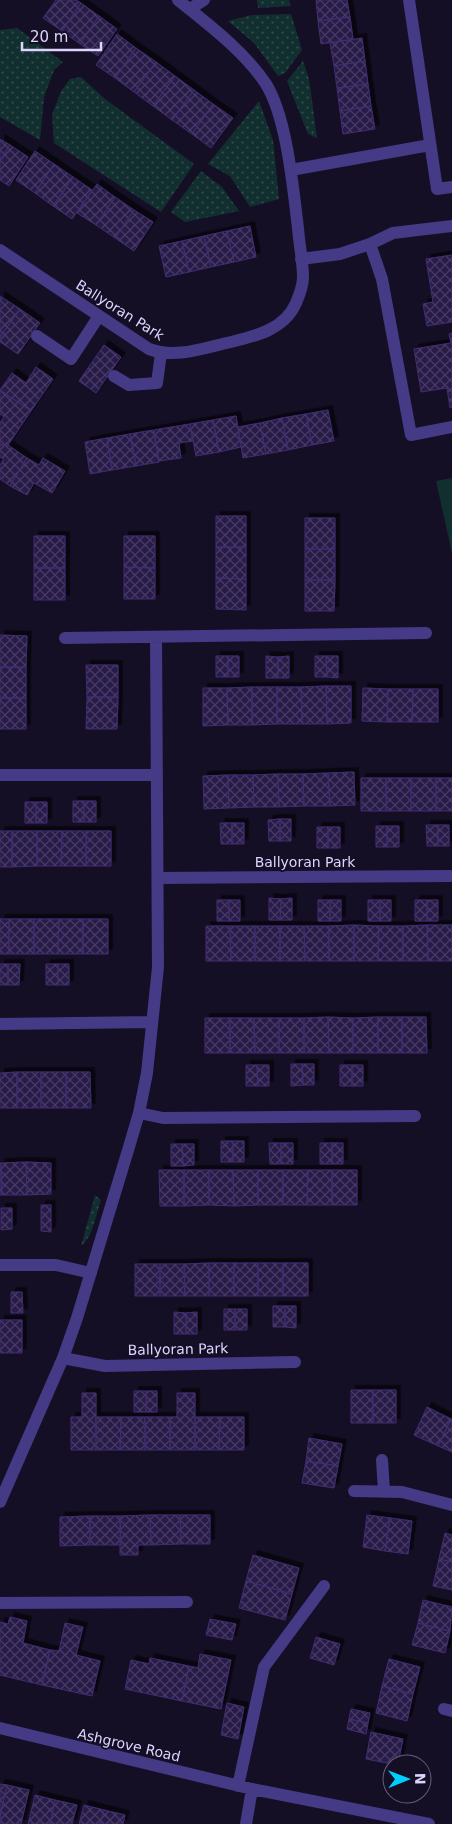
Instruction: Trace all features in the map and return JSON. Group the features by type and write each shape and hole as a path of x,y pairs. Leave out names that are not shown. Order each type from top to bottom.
{"street":[{"name":"Ballyoran Park","path":"0,250 149,349 162,353 177,354 264,333 283,322 296,304 303,279 301,259 291,170 274,99 266,84 243,57 178,0"},
{"path":"190,9 204,0"},
{"path":"409,0 437,189 452,187"},
{"path":"291,170 430,145"},
{"path":"301,259 340,254 392,234 452,226"},
{"path":"370,244 382,279 411,435 452,427"},
{"path":"37,336 70,359 99,316"},
{"path":"114,376 130,385 157,383 162,353"},
{"path":"65,638 426,633"},
{"path":"0,1502 63,1358 91,1273 139,1113 147,1073 158,967 156,637"},
{"path":"0,775 156,775"},
{"name":"Ballyoran Park","path":"158,878 452,876"},
{"path":"0,1024 152,1022"},
{"path":"139,1113 163,1118 415,1116"},
{"path":"0,1265 56,1264 91,1273"},
{"name":"Ballyoran Park","path":"63,1358 105,1366 295,1362"},
{"path":"382,1460 384,1491"},
{"path":"354,1491 402,1492 452,1505"},
{"path":"238,1786 264,1667 324,1586"},
{"path":"0,1602 187,1602"},
{"name":"Ashgrove Road","path":"0,1728 238,1786 429,1824"},
{"path":"246,1824 252,1789"}],"green space":[{"path":"257,0 289,0 291,6 258,8"},
{"path":"291,14 302,50 285,73 278,76 254,43 228,21 252,15"},
{"path":"17,28 63,62 54,70 44,97 40,140 0,117 0,30"},
{"path":"303,61 309,79 317,138 308,134 287,81"},
{"path":"81,77 105,99 194,164 161,212 54,143 52,115 61,91 70,79"},
{"path":"259,101 273,140 279,199 250,207 230,176 208,164"},
{"path":"201,171 222,187 239,211 185,222 171,212"},
{"path":"452,478 452,553 436,481"},
{"path":"95,1195 101,1200 91,1231 81,1246"}],"building":[{"path":"56,0 76,0 81,3 62,31 43,18"},
{"path":"316,0 347,0 350,17 318,21"},
{"path":"81,3 99,16 80,44 62,31"},
{"path":"99,16 117,29 98,56 80,44"},
{"path":"350,17 353,39 321,44 318,21"},
{"path":"117,34 136,48 115,78 96,65"},
{"path":"362,38 365,61 334,66 330,43"},
{"path":"136,48 156,62 134,92 115,78"},
{"path":"365,61 368,84 337,88 334,66"},
{"path":"156,62 175,76 153,106 134,92"},
{"path":"175,76 194,90 172,120 153,106"},
{"path":"368,84 371,106 340,111 337,88"},
{"path":"194,90 213,104 192,134 172,120"},
{"path":"213,104 233,118 211,148 192,134"},
{"path":"371,106 375,129 343,134 340,111"},
{"path":"0,139 10,145 0,161"},
{"path":"10,145 28,157 9,186 0,180 0,161"},
{"path":"35,151 54,164 35,193 16,180"},
{"path":"54,164 73,177 53,206 35,193"},
{"path":"73,177 92,190 72,219 53,206"},
{"path":"97,184 115,197 96,225 77,213"},
{"path":"115,197 134,210 115,238 96,225"},
{"path":"134,210 153,222 134,251 115,238"},
{"path":"250,226 256,257 234,262 227,231"},
{"path":"227,231 234,262 211,267 204,236"},
{"path":"204,236 211,267 189,272 182,241"},
{"path":"182,241 189,272 166,277 159,246"},
{"path":"452,255 452,322 427,326 423,304 433,302 426,259"},
{"path":"0,296 20,309 0,337"},
{"path":"20,309 40,323 18,354 0,342 0,337"},
{"path":"452,333 452,407 450,408 447,388 421,392 414,349 451,343 449,334"},
{"path":"104,345 121,357 96,393 79,381"},
{"path":"36,367 53,379 31,411 0,390 12,373 26,383"},
{"path":"0,390 31,411 8,445 0,445 0,423 4,417 0,414"},
{"path":"328,410 334,441 312,445 306,414"},
{"path":"306,414 312,445 288,450 282,418"},
{"path":"236,416 241,447 219,452 213,420"},
{"path":"282,418 288,450 266,454 260,423"},
{"path":"213,420 219,452 196,456 190,424"},
{"path":"260,423 266,454 243,458 238,427"},
{"path":"190,424 193,441 179,443 181,458 159,461 154,430"},
{"path":"153,430 159,462 136,466 130,434"},
{"path":"130,434 136,466 112,470 107,438"},
{"path":"107,438 112,470 90,474 85,442"},
{"path":"0,445 8,445 27,458 10,486 0,479 0,465 4,459 0,457"},
{"path":"27,458 39,465 43,458 65,471 52,493 34,483 27,495 10,486"},
{"path":"216,516 246,516 246,547 216,547"},
{"path":"305,518 335,518 335,549 305,549"},
{"path":"34,536 65,536 65,568 34,568"},
{"path":"124,536 155,536 155,568 124,567"},
{"path":"216,547 246,547 246,579 216,578"},
{"path":"305,549 335,549 335,580 305,580"},
{"path":"124,567 155,568 155,599 124,599"},
{"path":"34,568 65,568 65,600 34,600"},
{"path":"216,578 246,579 246,610 216,609"},
{"path":"305,580 335,580 334,611 305,611"},
{"path":"0,635 27,636 26,667 0,667"},
{"path":"216,656 228,656 228,677 216,677"},
{"path":"228,656 239,656 239,677 228,677"},
{"path":"266,656 278,657 278,678 266,678"},
{"path":"289,656 289,678 278,678 278,657"},
{"path":"315,656 326,656 327,677 315,677"},
{"path":"326,656 338,656 338,678 327,677"},
{"path":"86,665 118,665 118,697 87,697"},
{"path":"0,667 26,667 26,698 0,698"},
{"path":"326,686 327,724 302,724 301,687"},
{"path":"326,686 351,686 351,723 327,724"},
{"path":"252,687 252,725 228,725 227,688"},
{"path":"252,687 277,687 277,724 252,725"},
{"path":"277,687 301,687 302,724 277,724"},
{"path":"203,688 227,688 228,725 203,726"},
{"path":"363,688 388,689 387,722 362,721"},
{"path":"388,689 413,689 412,722 387,722"},
{"path":"413,689 438,689 438,722 412,722"},
{"path":"87,697 118,697 117,729 86,729"},
{"path":"0,698 26,698 26,729 0,729"},
{"path":"354,772 355,805 330,806 328,773"},
{"path":"328,773 330,806 304,806 303,774"},
{"path":"278,774 303,774 304,806 279,807"},
{"path":"278,774 279,807 254,807 253,775"},
{"path":"228,775 253,775 254,807 229,808"},
{"path":"228,775 229,808 204,809 203,776"},
{"path":"361,778 386,778 386,811 361,811"},
{"path":"386,778 411,778 411,811 386,811"},
{"path":"411,778 436,778 436,811 411,811"},
{"path":"436,778 452,778 452,811 436,811"},
{"path":"73,801 84,801 84,822 73,822"},
{"path":"84,801 96,801 96,822 84,822"},
{"path":"25,802 36,802 36,823 25,823"},
{"path":"36,802 47,802 47,823 36,823"},
{"path":"280,819 280,841 269,841 268,820"},
{"path":"280,819 291,819 291,841 280,841"},
{"path":"220,823 232,823 232,844 221,844"},
{"path":"232,823 244,823 244,844 232,844"},
{"path":"426,825 438,825 438,846 427,846"},
{"path":"438,825 449,825 449,846 438,846"},
{"path":"376,826 387,826 387,847 376,847"},
{"path":"387,826 399,826 399,847 387,847"},
{"path":"317,827 328,827 328,848 317,848"},
{"path":"328,827 340,827 340,848 328,848"},
{"path":"0,831 12,831 12,867 0,867"},
{"path":"12,831 37,831 37,866 12,867"},
{"path":"37,831 62,831 61,866 37,866"},
{"path":"62,831 86,831 86,866 61,866"},
{"path":"86,831 111,831 111,866 86,866"},
{"path":"269,898 281,899 280,920 269,920"},
{"path":"292,898 292,920 280,920 281,899"},
{"path":"217,900 229,900 229,921 217,921"},
{"path":"229,900 240,900 240,921 229,921"},
{"path":"318,900 330,900 330,921 318,921"},
{"path":"330,900 341,900 341,921 330,921"},
{"path":"368,900 380,900 380,921 368,921"},
{"path":"380,900 391,900 391,921 380,921"},
{"path":"415,900 427,900 427,921 415,921"},
{"path":"427,900 438,900 438,921 427,921"},
{"path":"0,919 9,919 9,954 0,954"},
{"path":"9,919 34,919 34,954 9,954"},
{"path":"34,919 59,919 58,954 34,954"},
{"path":"59,919 83,919 83,954 58,954"},
{"path":"83,919 108,919 108,954 83,954"},
{"path":"354,925 354,961 329,961 329,926"},
{"path":"354,925 379,926 378,961 354,961"},
{"path":"427,925 428,961 403,961 403,926"},
{"path":"427,925 452,925 452,961 428,961"},
{"path":"206,926 230,926 231,961 206,961"},
{"path":"230,926 255,926 255,961 231,961"},
{"path":"255,926 280,926 280,961 255,961"},
{"path":"280,926 304,926 305,961 280,961"},
{"path":"304,926 329,926 329,961 305,961"},
{"path":"379,926 403,926 403,961 378,961"},
{"path":"0,964 8,964 8,985 0,985"},
{"path":"8,964 20,964 19,985 8,985"},
{"path":"46,964 58,964 58,985 46,985"},
{"path":"58,964 69,964 69,985 58,985"},
{"path":"328,1017 353,1018 353,1053 329,1053"},
{"path":"328,1017 329,1053 304,1053 304,1018"},
{"path":"378,1017 402,1017 402,1053 378,1053"},
{"path":"378,1017 378,1053 353,1053 353,1018"},
{"path":"402,1017 426,1017 427,1053 402,1053"},
{"path":"205,1018 230,1018 230,1053 205,1053"},
{"path":"230,1018 254,1018 255,1053 230,1053"},
{"path":"254,1018 279,1018 279,1053 255,1053"},
{"path":"279,1018 304,1018 304,1053 279,1053"},
{"path":"291,1064 302,1064 303,1085 291,1086"},
{"path":"302,1064 314,1064 314,1085 303,1085"},
{"path":"246,1065 257,1065 258,1086 246,1086"},
{"path":"257,1065 269,1065 269,1086 258,1086"},
{"path":"340,1065 352,1065 352,1086 340,1086"},
{"path":"352,1065 363,1065 363,1086 352,1086"},
{"path":"17,1072 41,1072 41,1108 17,1108"},
{"path":"17,1072 17,1108 0,1108 0,1073"},
{"path":"41,1072 66,1072 66,1108 41,1108"},
{"path":"66,1072 90,1072 91,1108 66,1108"},
{"path":"221,1141 233,1141 233,1162 221,1162"},
{"path":"233,1141 244,1141 244,1162 233,1162"},
{"path":"269,1143 281,1143 281,1164 270,1164"},
{"path":"281,1143 293,1143 293,1164 281,1164"},
{"path":"320,1143 332,1143 332,1164 320,1164"},
{"path":"332,1143 343,1143 343,1164 332,1164"},
{"path":"171,1144 182,1144 183,1166 171,1166"},
{"path":"182,1144 194,1144 194,1165 183,1166"},
{"path":"26,1162 51,1163 51,1194 27,1195"},
{"path":"26,1162 27,1195 2,1195 1,1163"},
{"path":"1,1163 2,1195 0,1195"},
{"path":"159,1170 184,1170 184,1206 160,1206"},
{"path":"184,1170 209,1170 209,1205 184,1206"},
{"path":"209,1170 233,1170 234,1206 209,1205"},
{"path":"233,1170 258,1170 258,1205 234,1206"},
{"path":"258,1170 283,1170 283,1205 258,1205"},
{"path":"283,1170 308,1170 307,1205 283,1205"},
{"path":"308,1170 332,1170 332,1205 307,1205"},
{"path":"332,1170 357,1170 357,1205 332,1205"},
{"path":"41,1205 51,1205 51,1232 41,1231"},
{"path":"1,1208 12,1208 12,1229 1,1230"},
{"path":"209,1263 234,1263 234,1296 209,1296"},
{"path":"209,1263 209,1296 185,1296 184,1264"},
{"path":"234,1263 258,1263 258,1296 234,1296"},
{"path":"258,1263 283,1263 283,1296 258,1296"},
{"path":"283,1263 308,1263 308,1296 283,1296"},
{"path":"135,1264 160,1264 160,1296 135,1296"},
{"path":"160,1264 184,1264 185,1296 160,1296"},
{"path":"11,1292 22,1292 23,1313 11,1313"},
{"path":"273,1306 285,1306 285,1327 273,1327"},
{"path":"285,1306 296,1306 296,1328 285,1327"},
{"path":"224,1309 235,1309 235,1330 224,1330"},
{"path":"235,1309 247,1309 247,1330 235,1330"},
{"path":"174,1312 186,1313 186,1334 174,1334"},
{"path":"197,1312 197,1334 186,1334 186,1313"},
{"path":"0,1320 22,1320 22,1353 0,1353"},
{"path":"351,1390 373,1390 373,1423 351,1423"},
{"path":"373,1390 396,1390 396,1423 373,1423"},
{"path":"134,1391 146,1391 146,1412 134,1412"},
{"path":"146,1391 157,1391 157,1412 146,1412"},
{"path":"82,1393 96,1393 96,1450 71,1450 71,1417 82,1417"},
{"path":"177,1393 195,1393 195,1450 170,1450 170,1417 177,1417"},
{"path":"427,1407 451,1419 438,1446 414,1435"},
{"path":"96,1417 121,1417 120,1450 96,1450"},
{"path":"121,1417 145,1417 145,1450 120,1450"},
{"path":"145,1417 170,1417 170,1450 145,1450"},
{"path":"195,1417 220,1417 219,1450 195,1450"},
{"path":"220,1417 244,1417 244,1450 219,1450"},
{"path":"452,1419 452,1452 438,1446"},
{"path":"309,1438 342,1444 338,1466 306,1461"},
{"path":"306,1461 338,1466 334,1488 302,1483"},
{"path":"150,1515 180,1515 181,1544 151,1545"},
{"path":"150,1515 151,1545 138,1545 138,1555 120,1555 120,1516"},
{"path":"180,1515 210,1515 210,1544 181,1544"},
{"path":"367,1515 390,1518 385,1551 363,1547"},
{"path":"90,1516 120,1516 121,1545 90,1545"},
{"path":"90,1516 90,1545 60,1546 60,1517"},
{"path":"390,1518 412,1521 408,1554 385,1551"},
{"path":"445,1533 452,1535 452,1562 439,1559"},
{"path":"253,1555 299,1568 292,1594 246,1581"},
{"path":"439,1559 452,1562 452,1590 433,1586"},
{"path":"246,1581 292,1594 285,1620 239,1608"},
{"path":"423,1600 452,1607 450,1631 418,1623"},
{"path":"10,1617 27,1621 23,1643 50,1650 42,1685 0,1675 0,1622 8,1624"},
{"path":"210,1619 236,1624 232,1640 206,1635"},
{"path":"65,1623 83,1627 76,1655 100,1661 92,1696 42,1685 50,1650 59,1651"},
{"path":"418,1623 450,1631 445,1653 412,1645"},
{"path":"316,1637 340,1644 334,1665 310,1658"},
{"path":"200,1654 231,1660 221,1709 182,1701 189,1666 198,1668"},
{"path":"150,1658 189,1666 182,1701 125,1689 131,1660 149,1664"},
{"path":"389,1659 420,1667 413,1694 382,1686"},
{"path":"382,1686 413,1694 407,1721 376,1713"},
{"path":"227,1703 244,1707 238,1739 221,1735"},
{"path":"351,1709 370,1713 368,1723 349,1719"},
{"path":"349,1719 368,1723 366,1734 347,1729"},
{"path":"371,1732 403,1739 400,1754 382,1754 382,1762 366,1759"},
{"path":"0,1784 7,1785 0,1817"},
{"path":"7,1785 29,1790 21,1824 0,1824"},
{"path":"35,1795 55,1800 50,1824 28,1824"},
{"path":"55,1800 77,1805 72,1824 50,1824"},
{"path":"84,1805 104,1810 100,1824 79,1824"},
{"path":"104,1810 125,1815 123,1824 100,1824"}]}
